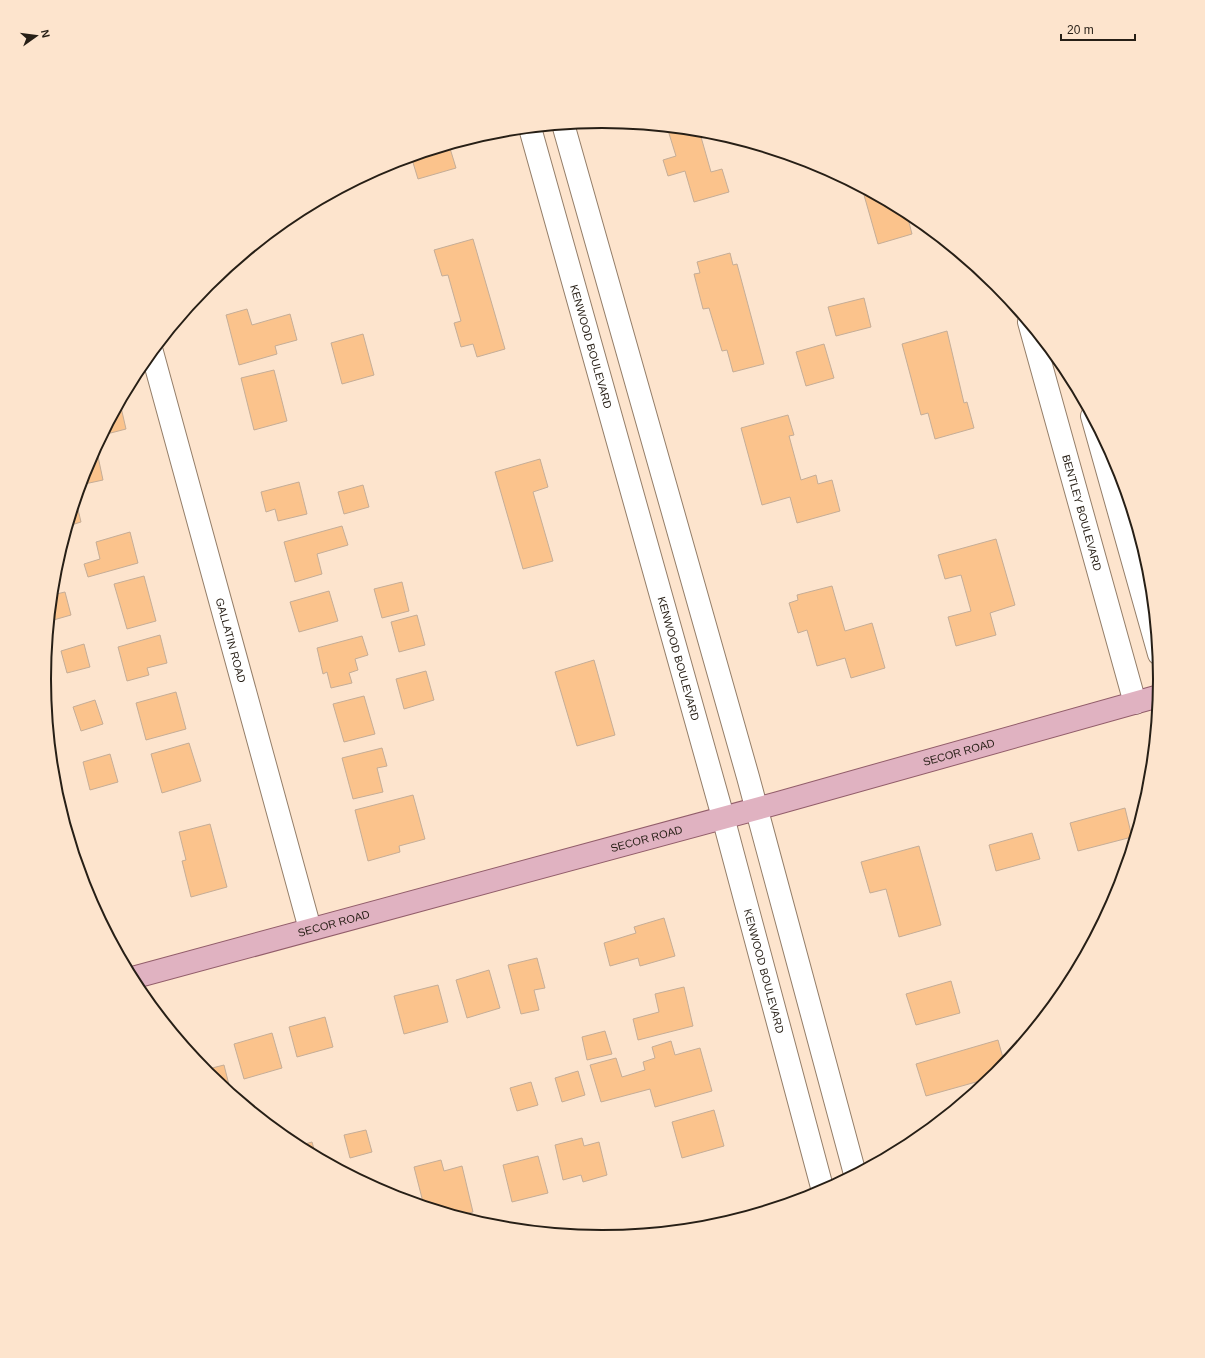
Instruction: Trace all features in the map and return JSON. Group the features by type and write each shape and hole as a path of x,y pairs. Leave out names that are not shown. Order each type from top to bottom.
{"main road":[{"name":"SECOR ROAD","path":"138,976 1153,698"}],"street":[{"path":"564,129 756,808 854,1170"},
{"name":"KENWOOD BOULEVARD","path":"531,132 723,817 822,1185"},
{"name":"BENTLEY BOULEVARD","path":"1032,334 1136,703"},
{"name":"GALLATIN ROAD","path":"154,359 310,929"},
{"path":"1098,437 1151,626"}],"building":[{"path":"668,132 701,136 711,172 722,169 729,192 694,202 685,171 668,176 663,160 676,156"},
{"path":"450,149 456,168 418,179 413,161"},
{"path":"864,193 908,220 912,234 878,244"},
{"path":"473,239 505,349 477,357 473,344 461,347 454,323 461,321 448,275 442,276 434,250"},
{"path":"730,253 733,265 737,264 764,364 733,372 727,350 722,351 709,308 703,309 694,274 700,273 697,262"},
{"path":"864,298 871,327 836,336 828,307"},
{"path":"247,309 252,325 290,314 297,340 275,346 277,354 239,365 226,315"},
{"path":"947,331 964,403 967,402 974,428 935,439 928,413 921,415 902,344"},
{"path":"363,334 374,375 342,384 331,343"},
{"path":"824,344 834,378 806,386 796,352"},
{"path":"274,370 287,421 254,430 241,378"},
{"path":"122,410 126,429 109,433"},
{"path":"788,415 794,435 789,436 801,480 816,475 818,484 832,480 840,511 797,523 790,497 762,505 741,428"},
{"path":"98,457 103,480 87,483"},
{"path":"540,459 548,487 533,492 553,561 523,569 495,472"},
{"path":"299,482 307,514 278,521 275,509 266,512 261,492"},
{"path":"363,485 369,507 344,514 338,492"},
{"path":"78,509 81,522 73,524"},
{"path":"342,526 348,545 317,554 322,574 295,582 284,542"},
{"path":"130,532 138,563 88,577 84,564 100,559 96,542"},
{"path":"996,539 1015,605 990,613 996,635 956,646 948,617 971,611 961,575 945,579 938,555"},
{"path":"144,576 156,621 127,629 114,584"},
{"path":"402,582 409,611 382,618 374,589"},
{"path":"832,586 845,631 872,623 885,668 851,678 845,658 817,666 807,630 798,633 789,603 798,600 797,595"},
{"path":"329,591 338,621 299,632 290,602"},
{"path":"65,592 71,615 55,620 56,607 58,594"},
{"path":"417,615 425,645 399,652 391,622"},
{"path":"160,635 167,663 147,668 149,675 127,681 118,647"},
{"path":"362,636 368,655 355,659 358,670 349,673 352,683 331,688 327,672 323,674 317,648"},
{"path":"84,644 90,667 67,673 61,651"},
{"path":"594,660 615,735 577,746 555,672"},
{"path":"426,671 434,700 404,709 396,679"},
{"path":"176,692 186,729 146,740 136,703"},
{"path":"364,696 375,734 344,742 333,704"},
{"path":"95,700 103,724 81,731 73,707"},
{"path":"189,743 201,781 162,793 151,754"},
{"path":"382,748 387,766 377,768 383,792 353,799 342,758"},
{"path":"110,754 118,782 90,790 83,762"},
{"path":"413,795 425,839 399,846 400,852 368,861 355,810"},
{"path":"1125,808 1131,834 1130,837 1078,851 1070,823"},
{"path":"210,824 227,887 191,897 182,861 186,860 179,832"},
{"path":"1032,833 1040,859 996,871 989,845"},
{"path":"919,846 941,925 899,937 886,889 870,893 861,862"},
{"path":"664,918 675,956 640,966 638,958 610,966 604,943 636,933 634,927"},
{"path":"537,958 545,988 534,990 539,1010 521,1014 508,965"},
{"path":"489,970 500,1008 467,1018 456,980"},
{"path":"951,981 960,1013 916,1025 906,994"},
{"path":"438,985 448,1022 404,1034 394,996"},
{"path":"684,987 693,1026 638,1040 633,1019 659,1012 655,994"},
{"path":"325,1017 333,1047 297,1057 289,1027"},
{"path":"605,1031 612,1054 587,1060 582,1037"},
{"path":"272,1033 282,1068 244,1079 234,1044"},
{"path":"998,1040 1003,1058 979,1081 926,1096 916,1064"},
{"path":"671,1041 675,1055 700,1048 712,1091 655,1107 650,1089 601,1102 590,1065 616,1058 622,1077 645,1070 643,1062 655,1058 652,1047"},
{"path":"224,1065 229,1084 213,1069 212,1068"},
{"path":"578,1071 585,1095 562,1102 555,1078"},
{"path":"531,1082 538,1105 517,1111 510,1088"},
{"path":"714,1110 724,1146 682,1158 672,1122"},
{"path":"366,1130 372,1152 350,1158 344,1135"},
{"path":"582,1138 584,1146 599,1142 607,1175 583,1182 581,1175 563,1180 555,1145"},
{"path":"312,1142 314,1149 306,1144"},
{"path":"538,1156 548,1193 512,1202 503,1165"},
{"path":"441,1160 444,1171 462,1166 473,1212 467,1214 460,1212 422,1200 414,1167"}]}
